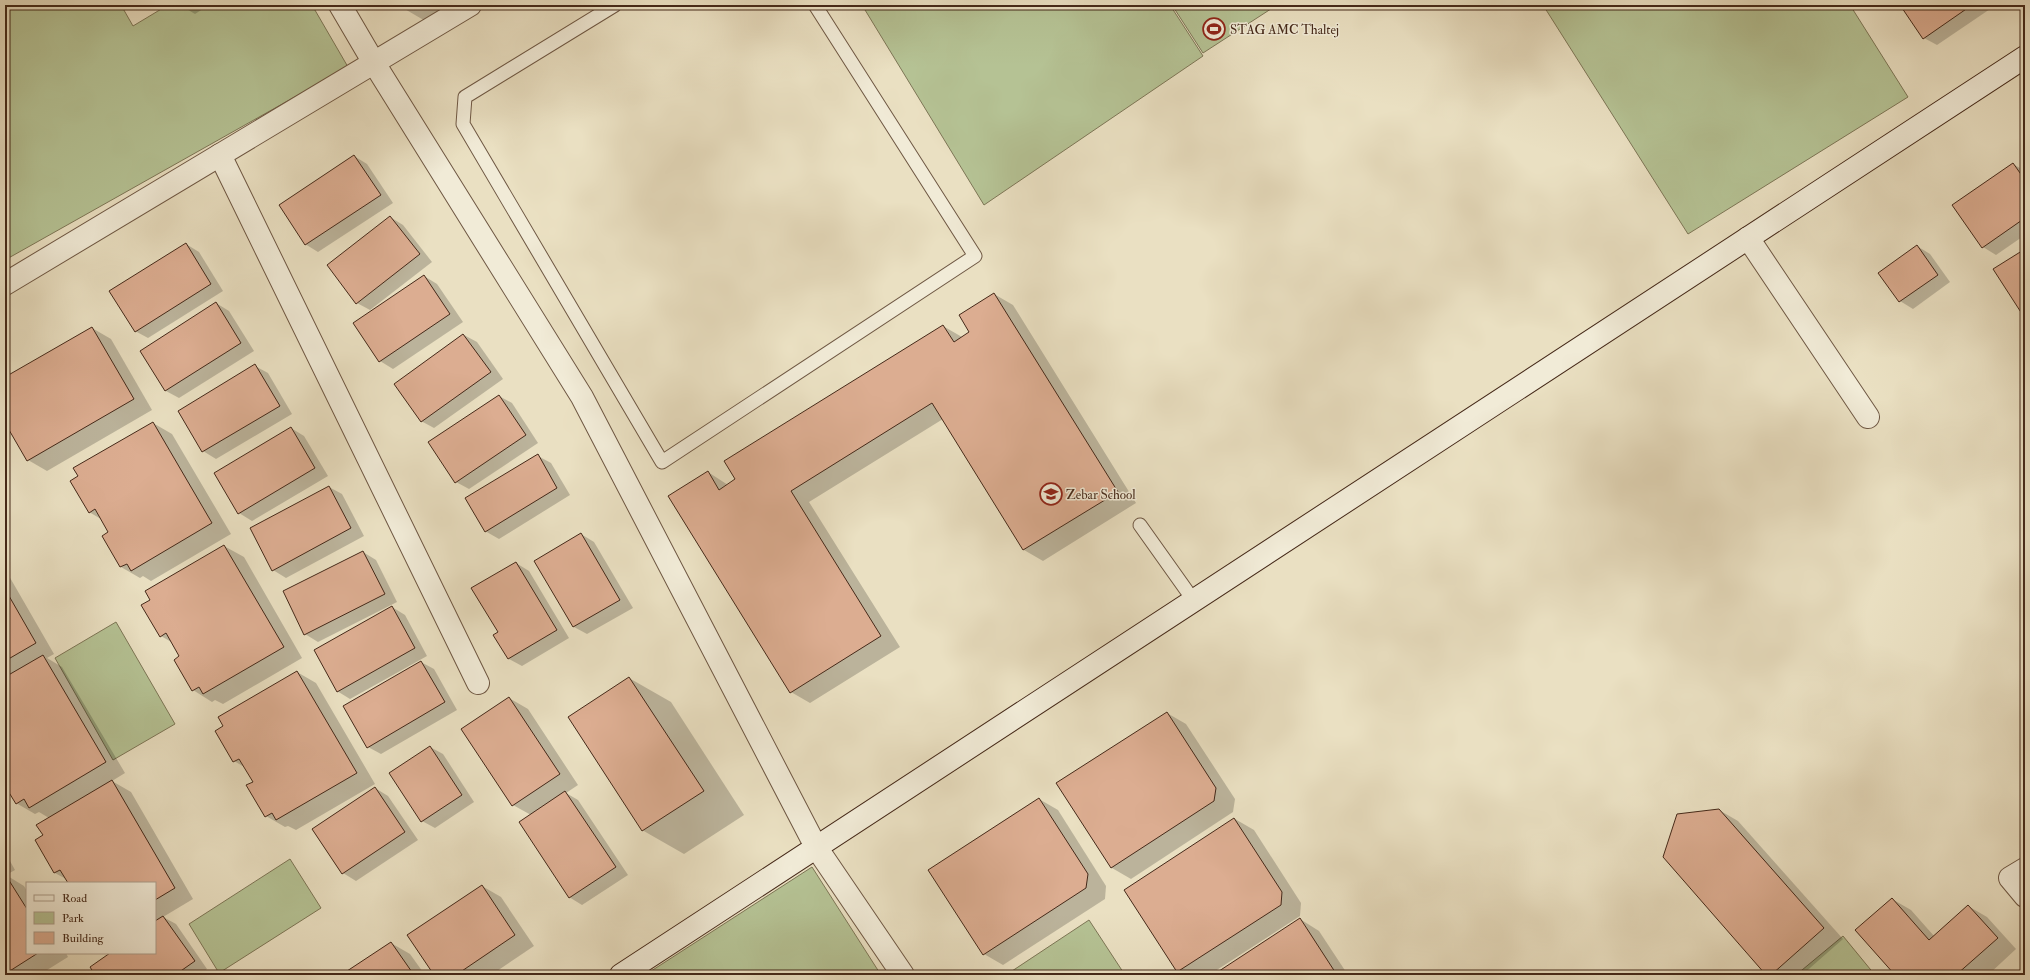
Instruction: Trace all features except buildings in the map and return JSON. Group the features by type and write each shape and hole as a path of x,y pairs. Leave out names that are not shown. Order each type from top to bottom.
{"street":[{"path":"340,5 374,63 582,397 816,847 903,975"},
{"path":"5,284 470,5"},
{"path":"621,975 2025,57"},
{"path":"220,155 478,683"},
{"path":"1748,238 1868,417"},
{"path":"2025,869 2010,878 2025,896"}],"lane":[{"path":"615,5 465,97 463,124 662,462 975,256 815,5"},
{"path":"1140,524 1194,601"}],"green space":[{"path":"5,5 121,5 133,26 168,5 312,5 348,67 5,260"},
{"path":"862,5 1170,5 1203,56 984,205"},
{"name":"STAG AMC Thaltej","path":"1172,5 1277,5 1203,53"},
{"path":"1543,5 1850,5 1908,97 1688,234"},
{"path":"116,622 175,724 113,760 55,658"},
{"path":"290,859 321,908 219,973 189,924"},
{"path":"812,867 881,975 645,975"},
{"path":"1089,920 1125,975 1006,975"},
{"path":"1843,936 1875,975 1796,975"}],"place":[{"name":"STAG AMC Thaltej","path":"1214,29"},
{"name":"Zebar School","path":"1051,494"}]}
